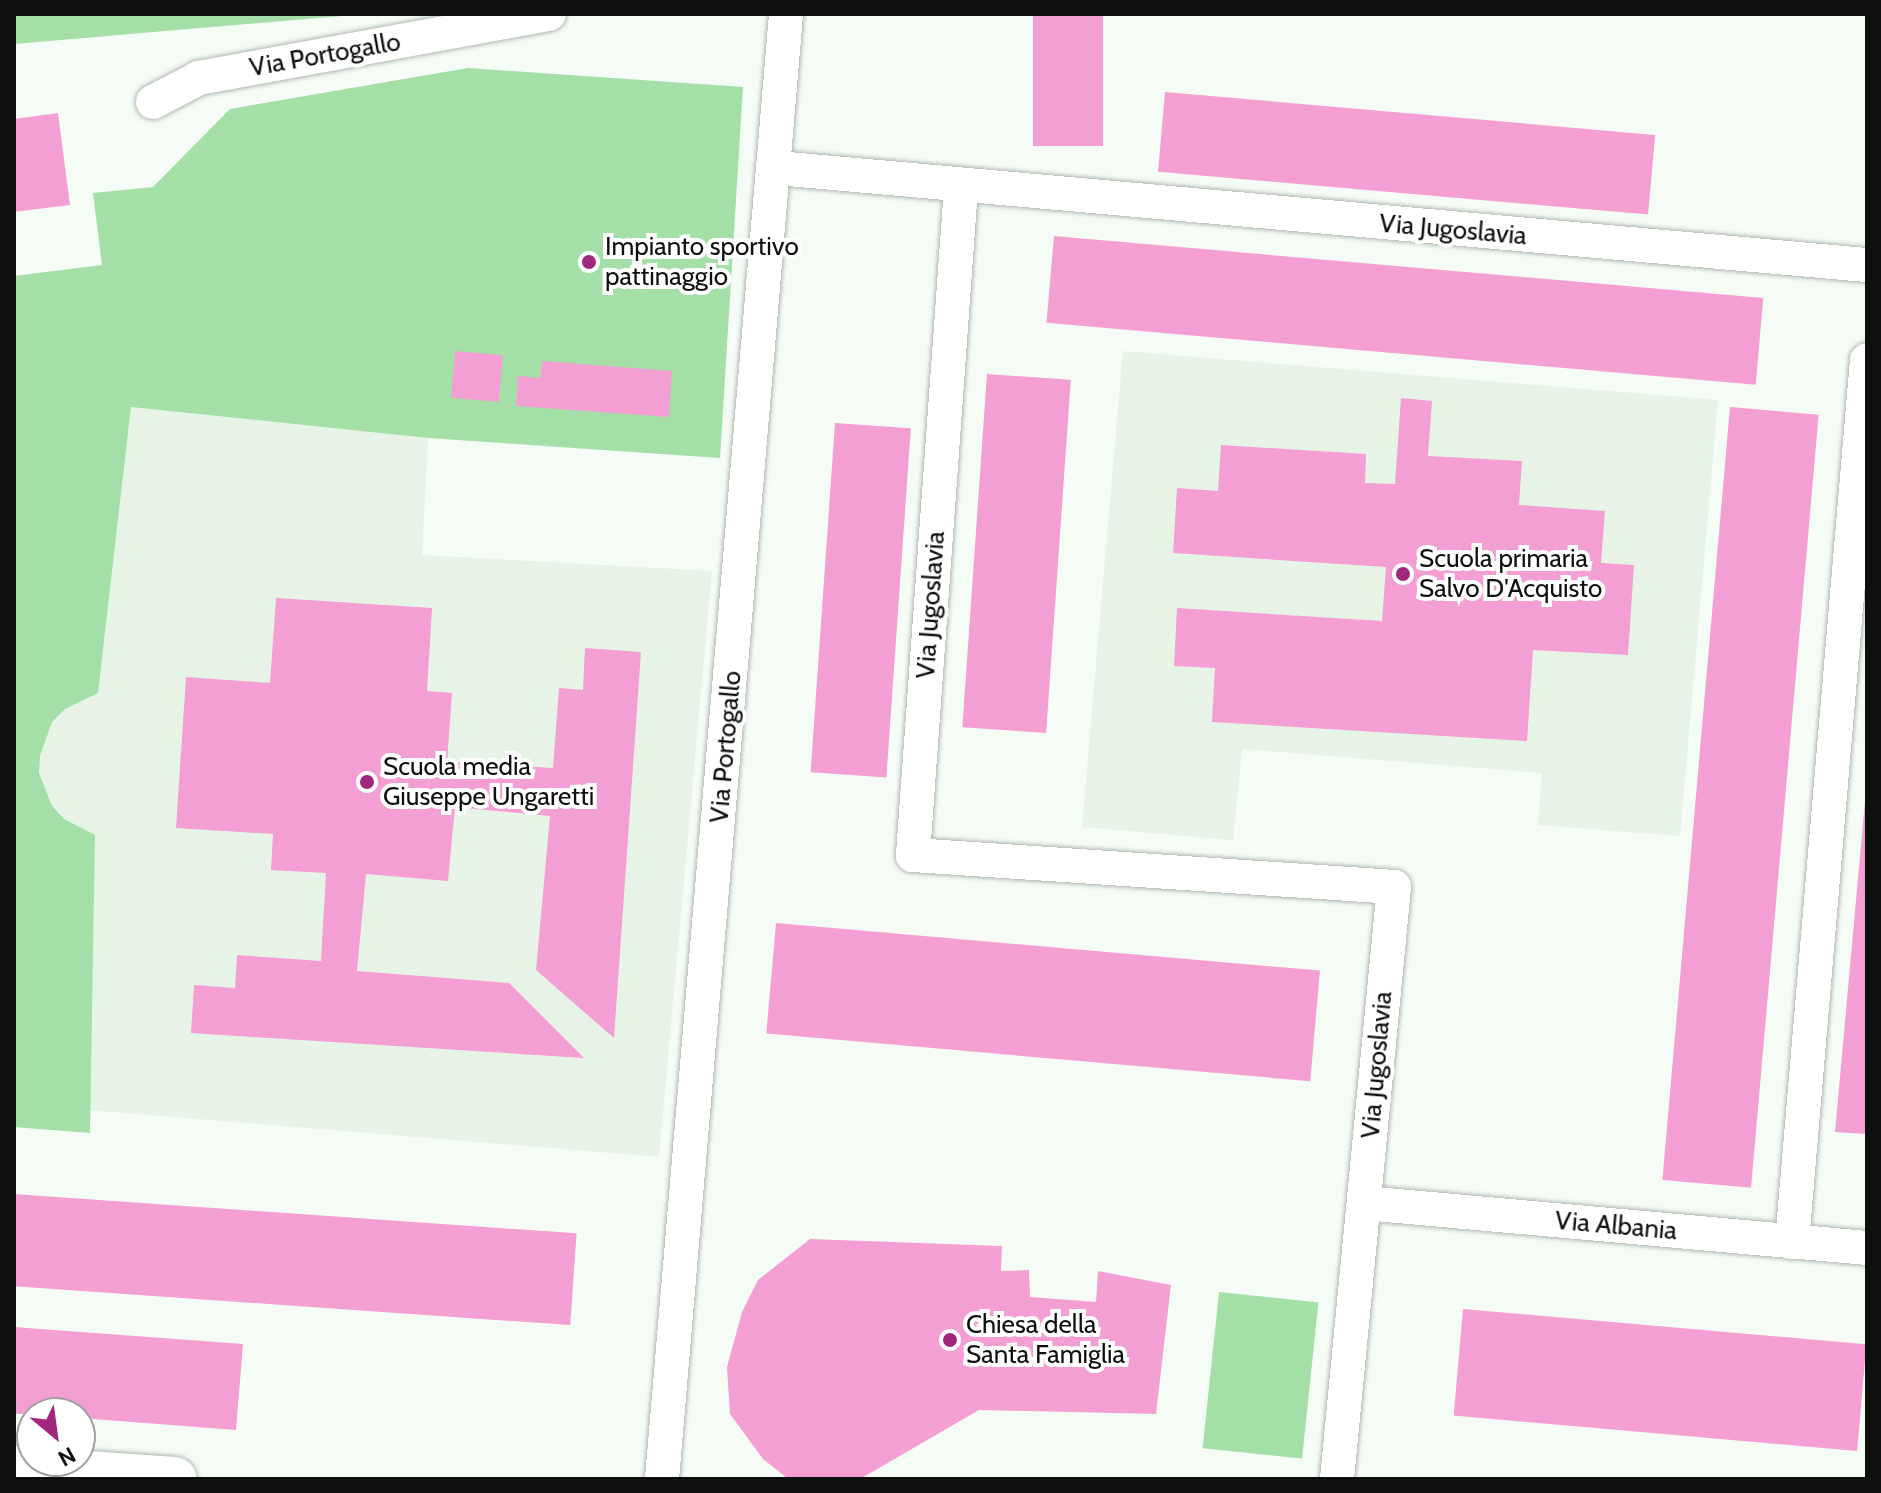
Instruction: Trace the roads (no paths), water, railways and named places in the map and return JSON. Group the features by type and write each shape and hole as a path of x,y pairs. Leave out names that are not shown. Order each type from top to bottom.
{"main road":[{"path":"96,1472 175,1479"}],"street":[{"name":"Via Portogallo","path":"153,102 199,78 549,14"},
{"name":"Via Portogallo","path":"662,1479 777,168 786,14"},
{"path":"777,168 961,188"},
{"name":"Via Jugoslavia","path":"1337,1479 1394,887 913,855 961,188 1867,265"},
{"path":"1792,1242 1867,360"},
{"name":"Via Albania","path":"1364,1203 1867,1248"}],"place":[{"name":"Impianto sportivo pattinaggio","path":"589,262"},
{"name":"Scuola primaria Salvo D'Acquisto","path":"1403,574"},
{"name":"Scuola media Giuseppe Ungaretti","path":"367,782"},
{"name":"Chiesa della Santa Famiglia","path":"950,1340"}]}
